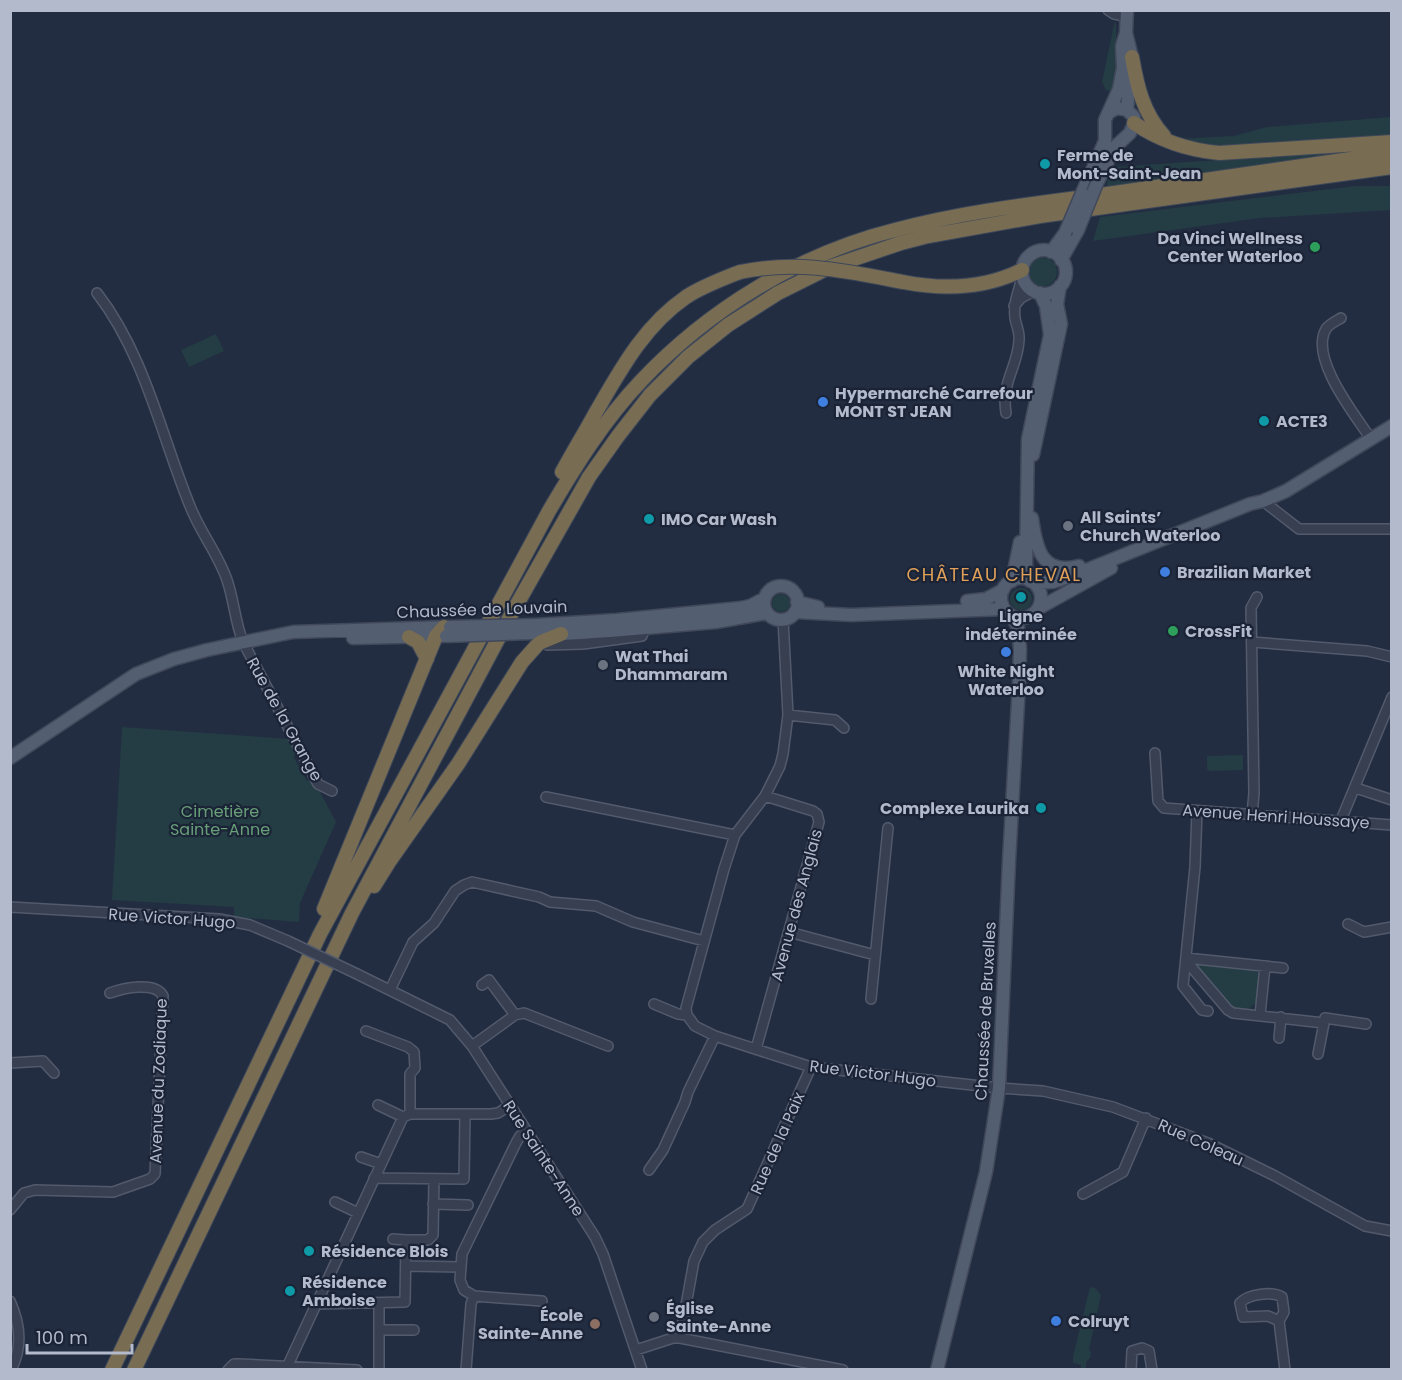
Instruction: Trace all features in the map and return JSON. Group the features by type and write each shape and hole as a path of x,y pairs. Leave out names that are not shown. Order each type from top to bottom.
{"highway":[{"path":"1132,57 1140,95 1146,110 1152,123 1170,142"},
{"path":"1134,123 1170,142 1196,151 1219,153 1392,142"},
{"path":"112,1370 320,934 549,511 576,465 606,422 641,381 723,309 765,283 818,256 885,232 1038,203 1392,153"},
{"path":"134,1370 352,913 405,809 512,613 589,477 650,395 688,357 729,325 778,293 830,267 868,253 928,236 1040,216 1392,167"},
{"path":"1319,178 1338,181 1392,177"},
{"path":"549,511 550,495 618,372 636,345 662,316 687,297 713,282 740,272 782,266 814,267 943,287 969,286 1022,274"},
{"path":"320,934 320,920 427,659 444,632"},
{"path":"352,913 364,903 389,862 458,764 522,663 539,643 561,634"},
{"path":"409,637 418,642 427,659"}],"main road":[{"path":"1056,256 1078,230 1105,141 1105,120 1119,89 1123,68 1122,46 1126,33 1127,14"},
{"path":"1126,33 1132,57 1127,110"},
{"path":"1056,256 1065,233 1091,184 1115,147 1133,128 1131,113 1127,110 1117,108 1108,113"},
{"path":"1106,129 1117,137 1125,136"},
{"path":"1020,649 1040,593 1032,582 1026,566 1026,524 1028,489 1028,476 1030,428 1050,335 1046,306 1037,292 1025,283 1022,274 1023,264 1032,254 1044,250 1056,256 1065,271 1057,304 1061,324 1028,476"},
{"path":"1037,292 1051,292 1060,286"},
{"path":"796,607 792,590 783,586 774,587 765,598 767,613 771,617 783,619 796,607 974,601 986,599 1007,585 1024,579 1032,582 1053,582 1286,491 1392,426"},
{"path":"1028,489 1035,545 1044,560 1060,568 1069,569 1110,560"},
{"path":"796,607 843,615 1008,613 1026,618 1101,572 1256,510 1263,501"},
{"path":"1020,649 1018,627 1001,603 1026,524"},
{"name":"Chaussée de Louvain","path":"10,758 136,674 174,659 243,642 293,632 444,632 533,629 743,608 765,598"},
{"name":"Chaussée de Louvain","path":"674,626 672,621 676,619 698,617 710,612"},
{"name":"Chaussée de Louvain","path":"533,629 561,634 608,636 645,628 716,622 767,613"},
{"name":"Chaussée de Louvain","path":"255,640 409,637 444,632"},
{"name":"Chaussée de Bruxelles","path":"937,1370 986,1172 999,1088 1020,649"}],"street":[{"path":"1108,10 1114,14 1127,14"},
{"path":"1006,413 1006,385 1020,339 1014,306 1022,274"},
{"path":"1014,306 1020,298 1037,292"},
{"name":"Rue de la Grange","path":"97,293 124,333 191,509 223,569 230,587 238,630 243,642 318,784 332,791"},
{"path":"1341,318 1326,328 1322,342 1323,359 1335,383 1371,439"},
{"path":"1263,501 1295,528 1392,529"},
{"path":"1252,815 1254,793 1251,608 1257,597"},
{"path":"687,1015 686,1008 735,835 765,796 780,766 788,715 783,619"},
{"path":"547,645 608,636 617,620"},
{"path":"1252,642 1367,651 1392,657"},
{"path":"1341,820 1392,697"},
{"path":"788,715 835,720 844,728"},
{"name":"Avenue Henri Houssaye","path":"1155,753 1160,806 1164,808 1392,825"},
{"name":"Avenue Henri Houssaye","path":"1356,788 1392,800"},
{"name":"Avenue des Anglais","path":"756,1049 819,818 813,811 765,796"},
{"path":"546,797 735,835"},
{"path":"1197,811 1195,867 1184,986 1203,1010 1208,1011"},
{"path":"871,999 888,828"},
{"path":"390,990 413,942 434,923 455,891 472,882 539,897 550,902 596,906 633,922 704,941"},
{"name":"Rue Victor Hugo","path":"10,907 219,919 250,925 390,990"},
{"path":"1348,924 1364,932 1392,927"},
{"path":"789,932 875,955"},
{"path":"1186,958 1282,968"},
{"path":"1186,958 1228,1010 1233,1013 1324,1023"},
{"path":"1260,1015 1265,966"},
{"path":"482,985 489,980 515,1015"},
{"name":"Avenue du Zodiaque","path":"10,1210 24,1193 35,1190 113,1192 150,1179 155,1174 163,996 156,988 125,987 110,993"},
{"name":"Rue Sainte-Anne","path":"390,990 450,1020 472,1046 595,1237 603,1254 642,1370"},
{"name":"Rue Victor Hugo","path":"654,1004 678,1014 687,1015 695,1026 715,1036 811,1067 999,1088"},
{"path":"472,1046 515,1015 524,1013 608,1046"},
{"path":"1279,1038 1281,1017"},
{"path":"1318,1054 1325,1018 1366,1024"},
{"path":"288,1365 374,1178 407,1115 410,1074 415,1068 414,1052 408,1047 366,1031"},
{"path":"649,1170 663,1150 715,1036"},
{"path":"10,1063 42,1061 54,1072"},
{"name":"Rue de la Paix","path":"680,1338 694,1261 703,1242 715,1230 747,1209 811,1067"},
{"name":"Rue Coleau","path":"999,1088 1056,1093 1146,1118 1208,1143 1275,1176 1365,1226 1392,1231"},
{"path":"378,1105 407,1115 498,1113 509,1106"},
{"path":"374,1178 464,1179 465,1114"},
{"path":"1083,1194 1123,1172 1146,1118"},
{"path":"527,1132 519,1136 462,1254 461,1286 468,1294 474,1296 542,1301"},
{"path":"361,1157 381,1164"},
{"path":"393,1239 431,1238 434,1180"},
{"path":"335,1202 358,1213"},
{"path":"434,1204 468,1205"},
{"path":"316,1304 405,1302 406,1240"},
{"path":"406,1266 460,1267"},
{"path":"1279,1321 1268,1316 1243,1317 1240,1303 1245,1298 1273,1294 1280,1296 1284,1305 1279,1321 1284,1370"},
{"path":"466,1370 471,1304 474,1296"},
{"path":"10,1301 18,1318 20,1340 11,1370"},
{"path":"379,1303 379,1370"},
{"path":"379,1330 414,1330"},
{"path":"636,1350 673,1338 680,1338 818,1367 843,1370"},
{"path":"1131,1370 1132,1352 1142,1348 1149,1351 1152,1370"},
{"path":"229,1368 239,1364 357,1370"}],"green space":[{"path":"1115,20 1117,65 1114,92 1106,90 1102,82"},
{"path":"1391,117 1391,136 1214,149 1176,139 1234,136 1267,127"},
{"path":"1353,151 1106,188 1110,171 1114,167"},
{"path":"1355,186 1391,186 1391,210 1260,218 1093,241 1100,217"},
{"path":"1043,258 1053,262 1057,272 1053,282 1043,286 1033,282 1029,272 1033,262"},
{"path":"216,334 224,351 189,367 181,350"},
{"path":"1021,588 1029,591 1032,599 1029,607 1021,610 1013,607 1010,599 1013,591"},
{"path":"777,594 785,594 790,599 788,610 777,612 772,607 772,599"},
{"name":"Cimetière Sainte-Anne","path":"122,727 290,739 298,754 293,756 307,781 313,779 336,822 300,903 299,922 234,917 234,907 112,900"},
{"path":"1243,755 1243,770 1210,771 1207,769 1207,756"},
{"path":"1198,963 1253,967 1261,976 1257,1002 1245,1012 1234,1011 1196,968"},
{"path":"1090,1287 1095,1288 1101,1295 1089,1350 1090,1358 1086,1362 1086,1369 1081,1369 1081,1365 1073,1363 1073,1357"}],"place":[{"name":"Ferme de Mont-Saint-Jean","path":"1045,164"},
{"name":"Da Vinci Wellness Center Waterloo","path":"1315,247"},
{"name":"Hypermarché Carrefour MONT ST JEAN","path":"823,402"},
{"name":"ACTE3","path":"1264,421"},
{"name":"IMO Car Wash","path":"649,519"},
{"name":"All Saints’ Church Waterloo","path":"1068,526"},
{"name":"Brazilian Market","path":"1165,572"},
{"name":"Ligne indéterminée","path":"1021,597"},
{"name":"CrossFit","path":"1173,631"},
{"name":"White Night Waterloo","path":"1006,652"},
{"name":"Wat Thai Dhammaram","path":"603,665"},
{"name":"Complexe Laurika","path":"1041,808"},
{"name":"Résidence Blois","path":"309,1251"},
{"name":"Résidence Amboise","path":"290,1291"},
{"name":"Église Sainte-Anne","path":"654,1317"},
{"name":"Colruyt","path":"1056,1321"},
{"name":"École Sainte-Anne","path":"595,1324"}],"district":[{"name":"CHÂTEAU CHEVAL","path":"994,575"}]}
